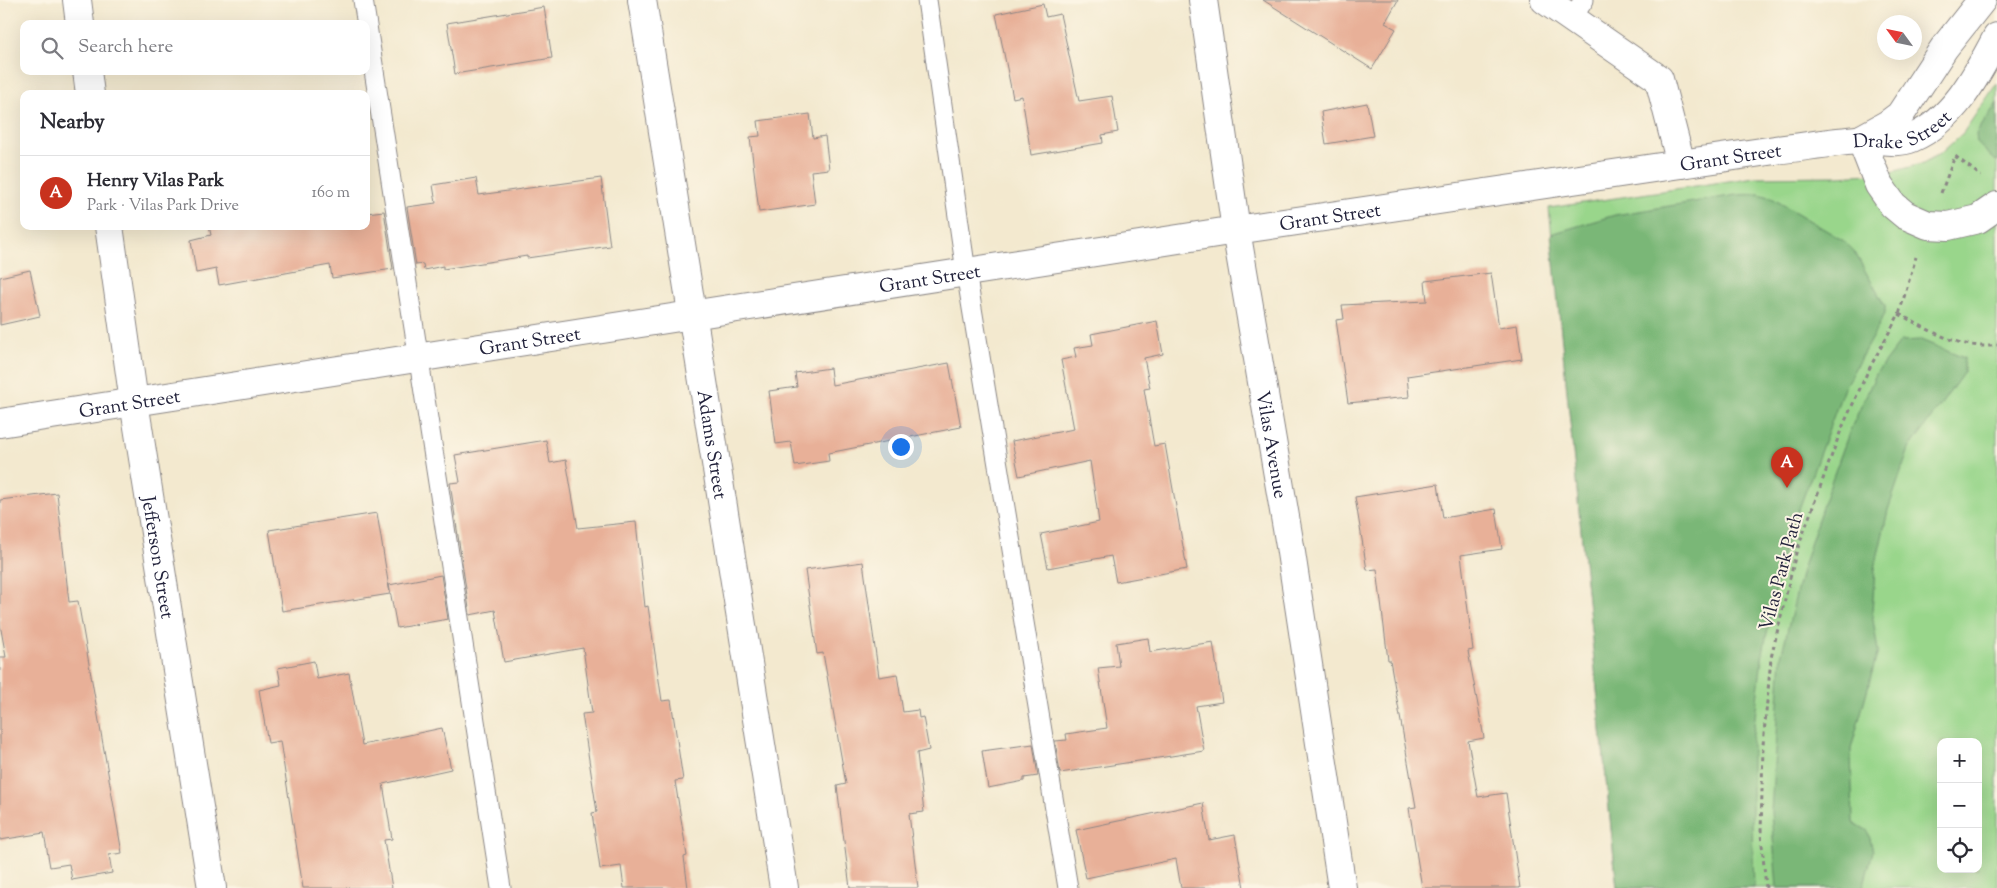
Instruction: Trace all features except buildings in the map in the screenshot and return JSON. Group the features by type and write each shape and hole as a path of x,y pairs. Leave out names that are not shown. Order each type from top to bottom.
{"street":[{"path":"77,0 80,20"},
{"name":"Adams Street","path":"642,0 784,888"},
{"name":"Vilas Avenue","path":"1203,0 1236,230 1288,537 1342,888"},
{"path":"1545,0 1578,9 1659,78 1681,164"},
{"name":"Drake Street","path":"1861,140 1900,115 1944,48 1982,0"},
{"name":"Drake Street","path":"1861,140 1906,140 1939,120 1963,95 1978,73 1997,37"},
{"path":"88,75 89,90"},
{"path":"1861,140 1879,185 1893,205 1905,215 1928,225 1948,226 1978,219 1997,206"},
{"name":"Grant Street","path":"0,423 1236,230 1681,164 1861,140"},
{"name":"Jefferson Street","path":"110,230 134,402 212,888"}],"lane":[{"path":"363,0 366,20"},
{"path":"927,0 966,272 1068,888"},
{"path":"370,46 501,888"}],"path":[{"path":"1955,156 1987,180"},
{"name":"Vilas Park Path","path":"1766,888 1761,834 1763,745 1771,658 1791,572 1796,553 1841,430 1868,371 1899,314 1920,244 1928,225"},
{"path":"1899,314 1937,334 1963,343 1997,345"}],"green space":[{"path":"1997,83 1997,888 1617,888 1549,208 1755,177 1888,173 1921,164 1941,153 1963,133"},
{"path":"1997,103 1997,162 1977,143 1976,134"},
{"path":"1759,194 1770,197 1844,241 1854,251 1885,306 1885,314 1844,388 1783,552 1762,658 1752,743 1754,888 1617,888 1551,234 1615,215 1736,195"},
{"path":"1921,340 1964,358 1964,372 1909,449 1888,510 1875,569 1872,613 1878,651 1851,749 1853,822 1868,831 1873,851 1863,888 1777,888 1771,812 1781,657 1802,570 1822,507 1850,430 1877,372 1901,341"}],"place":[{"name":"Henry Vilas Park","path":"1787,488"}]}
